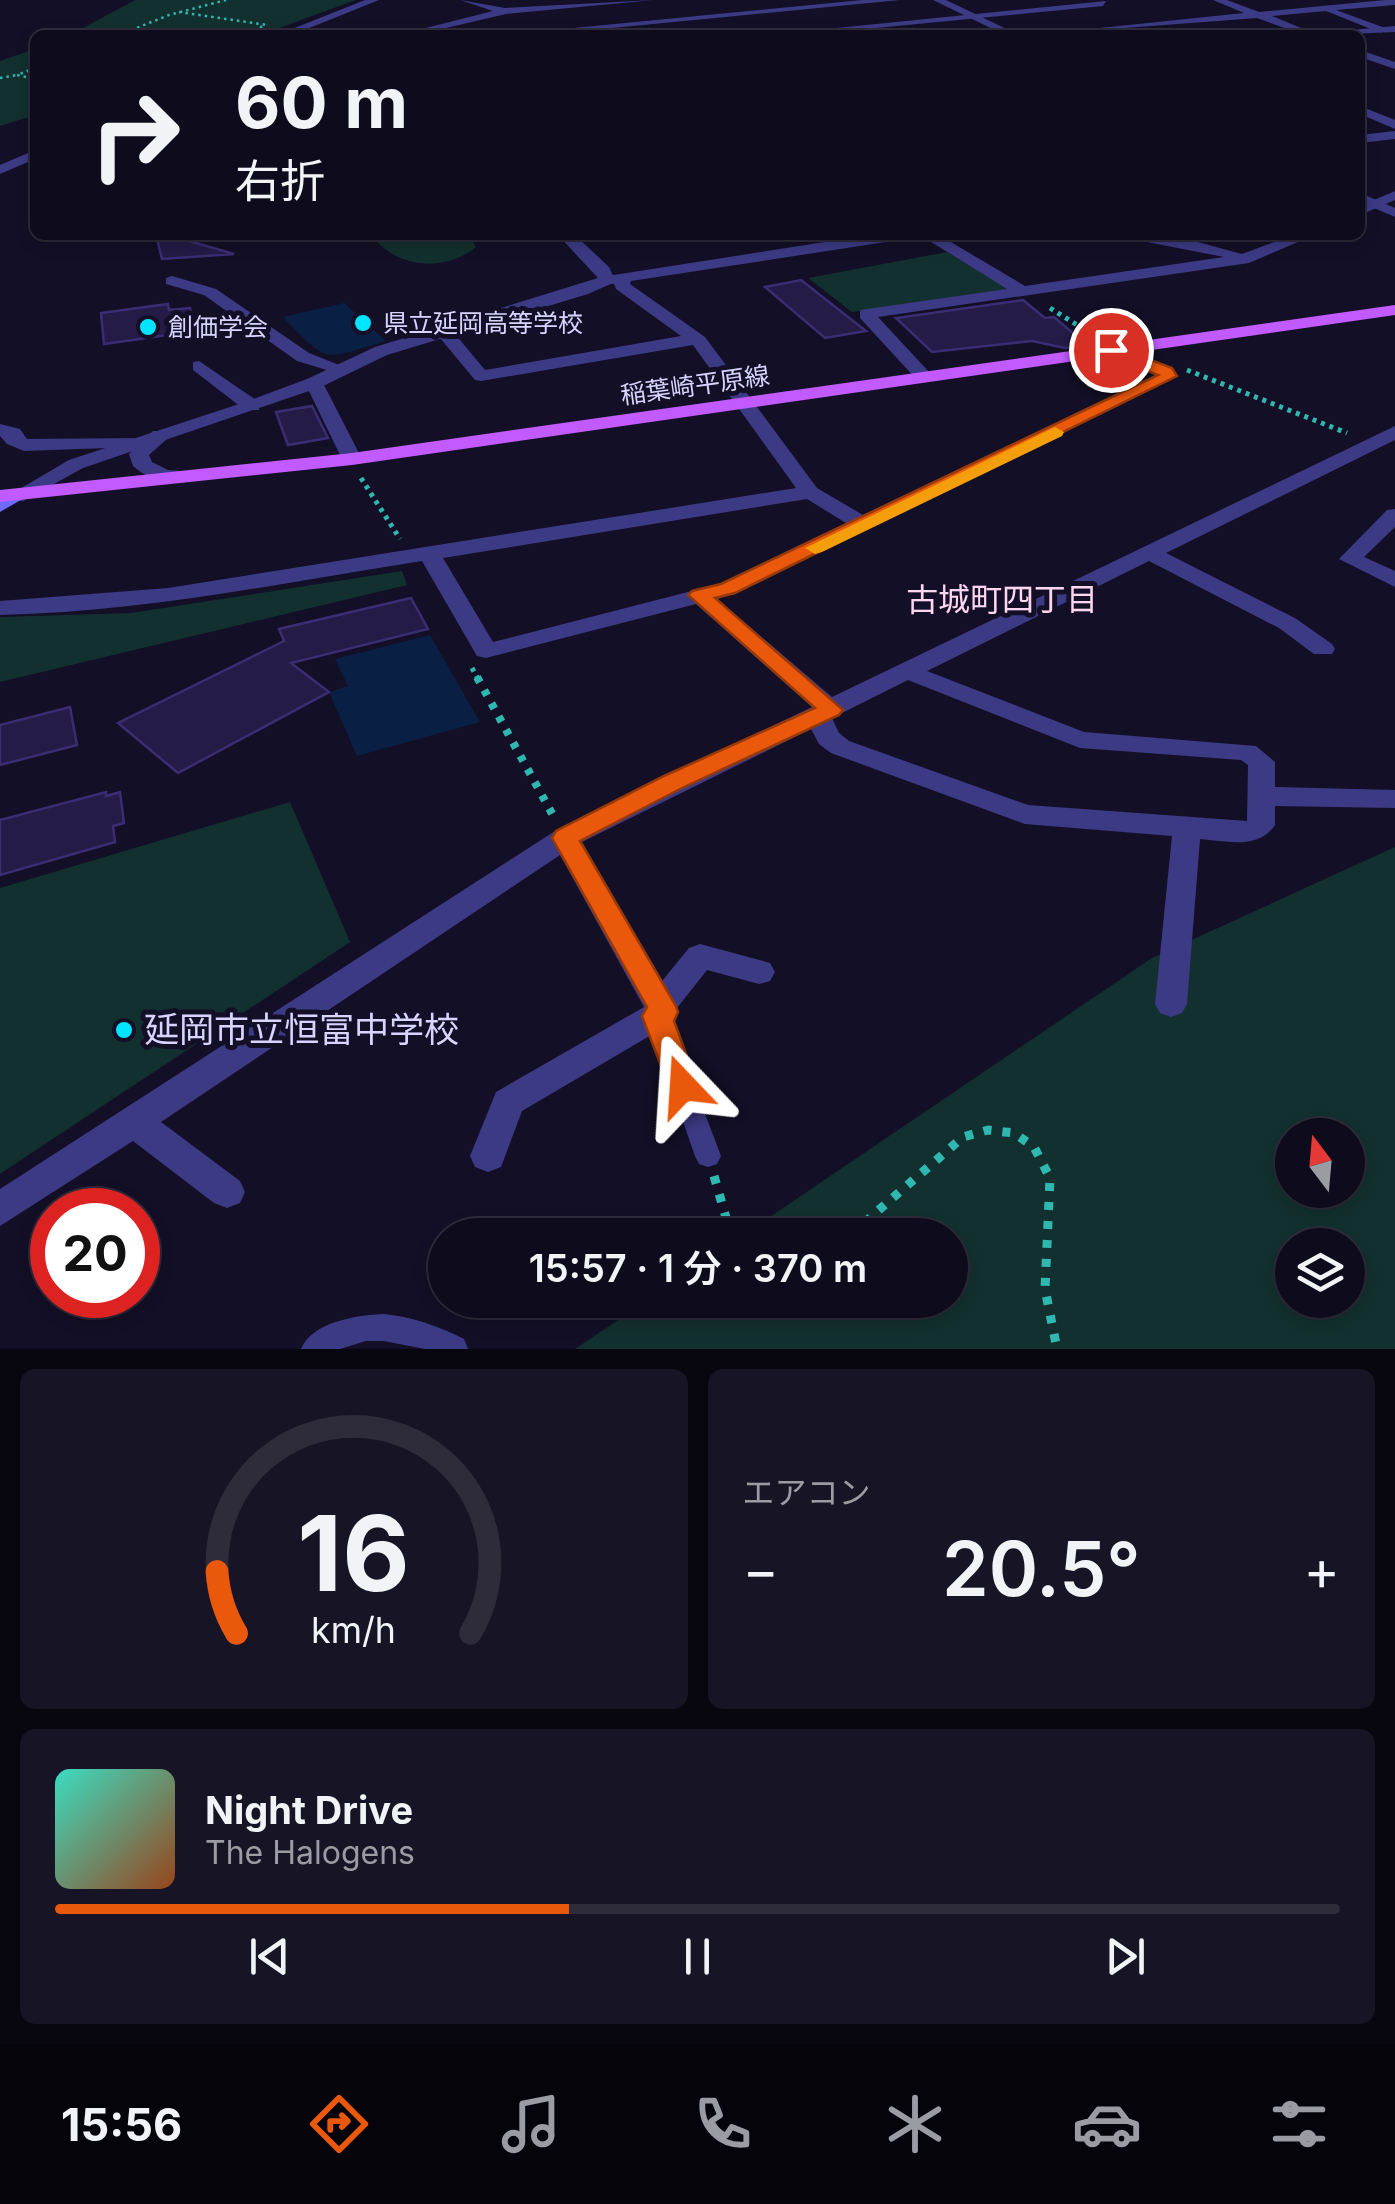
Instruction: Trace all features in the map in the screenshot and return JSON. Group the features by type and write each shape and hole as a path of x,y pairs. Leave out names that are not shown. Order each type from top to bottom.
{"main road":[{"name":"稲葉崎平原線","path":"5,500 352,459 1395,310"}],"street":[{"path":"297,29 374,0"},
{"path":"468,0 506,12 524,30"},
{"path":"506,12 525,0"},
{"path":"443,30 506,12 648,0"},
{"path":"806,0 864,30"},
{"path":"569,30 896,0"},
{"path":"938,0 1003,30"},
{"path":"1218,0 1299,30"},
{"path":"1298,0 1381,30"},
{"path":"606,2 650,30"},
{"path":"826,30 1098,2 1168,30"},
{"path":"1089,30 1395,2"},
{"path":"1365,32 1395,29"},
{"path":"1365,55 1395,66"},
{"path":"1365,112 1395,125"},
{"path":"1365,139 1395,135"},
{"path":"0,170 30,156"},
{"path":"1365,209 1395,195"},
{"path":"1365,199 1395,213"},
{"path":"571,240 622,286 696,339 810,492 864,524"},
{"path":"5,500 76,464 252,406 314,383 340,368 615,279 867,240"},
{"path":"936,240 1024,292"},
{"path":"1183,240 1249,258"},
{"path":"924,377 866,314 1249,258 1294,240"},
{"path":"172,280 210,292 304,356 340,368"},
{"path":"444,332 482,376 696,339"},
{"path":"421,557 486,651 728,589 1168,376 1114,350"},
{"path":"199,366 252,406"},
{"path":"314,383 352,459"},
{"path":"0,1208 565,838 1395,432"},
{"path":"5,437 24,445 149,438"},
{"path":"149,438 140,454 143,466 166,476 206,476"},
{"path":"0,608 168,595 810,492"},
{"path":"1395,515 1350,559 1395,580"},
{"path":"1150,553 1287,622 1323,648"},
{"path":"699,595 824,713 828,738 840,747 1025,814 1249,833 1262,825 1262,762 1248,752 1080,740 924,680 910,670"},
{"path":"1262,796 1395,799"},
{"path":"1171,1004 1187,828"},
{"path":"565,838 659,1011"},
{"path":"488,1156 508,1102 659,1011 700,956 759,972"},
{"path":"132,1120 227,1192"}],"lane":[{"path":"659,1011 708,1156"},
{"path":"315,1349 349,1330 377,1326 408,1328 454,1349"}],"path":[{"path":"132,30 226,0"},
{"path":"179,12 265,25"},
{"path":"0,78 30,70"},
{"path":"17,75 30,78"},
{"path":"1024,292 1114,350"},
{"path":"1181,368 1372,443"},
{"path":"352,459 421,557"},
{"path":"470,663 565,838"},
{"path":"869,1218 963,1136 988,1130 1014,1132 1034,1147 1050,1178 1045,1289 1057,1349"},
{"path":"708,1156 726,1218"}],"green space":[{"path":"135,0 356,0 274,30 79,30"},
{"path":"30,51 30,117 0,126 0,61"},
{"path":"376,240 472,240 476,247 463,256 435,264 406,260"},
{"path":"947,252 1008,289 852,312 808,278"},
{"path":"402,571 407,585 0,682 0,617 131,613"},
{"path":"290,802 350,942 0,1174 0,888"},
{"path":"1395,847 1395,1349 575,1349 621,1318 968,1318 968,1218 768,1218 1152,958"}],"water":[{"path":"344,303 386,341 328,354 310,344 283,317"},
{"path":"430,635 480,722 357,756 329,692 348,686 335,659"}],"building":[{"path":"157,240 186,240 234,254 162,259"},
{"path":"801,280 866,331 825,338 765,287"},
{"path":"1023,300 1045,318 1054,317 1087,345 1065,348 1032,341 932,352 896,318"},
{"name":"創価学会","path":"168,304 169,310 190,308 196,331 104,344 101,313"},
{"path":"312,406 328,438 288,445 276,412"},
{"path":"411,598 428,629 291,663 329,692 178,773 118,723 284,641 279,629"},
{"path":"70,707 77,745 0,765 0,725"},
{"path":"106,792 106,796 120,792 124,823 113,826 115,842 0,875 0,820"}],"slow traffic":[{"path":"815,548 1055,432"}],"place":[{"name":"県立延岡高等学校","path":"363,323"},
{"name":"創価学会","path":"148,327"},
{"name":"延岡市立恒富中学校","path":"124,1030"}],"district":[{"name":"古城町四丁目","path":"1002,600"}],"route":[{"path":"683,1086 657,1016 664,1012 662,1006 565,838 673,782 831,710 699,595 728,589 1168,376 1111,350"}]}
